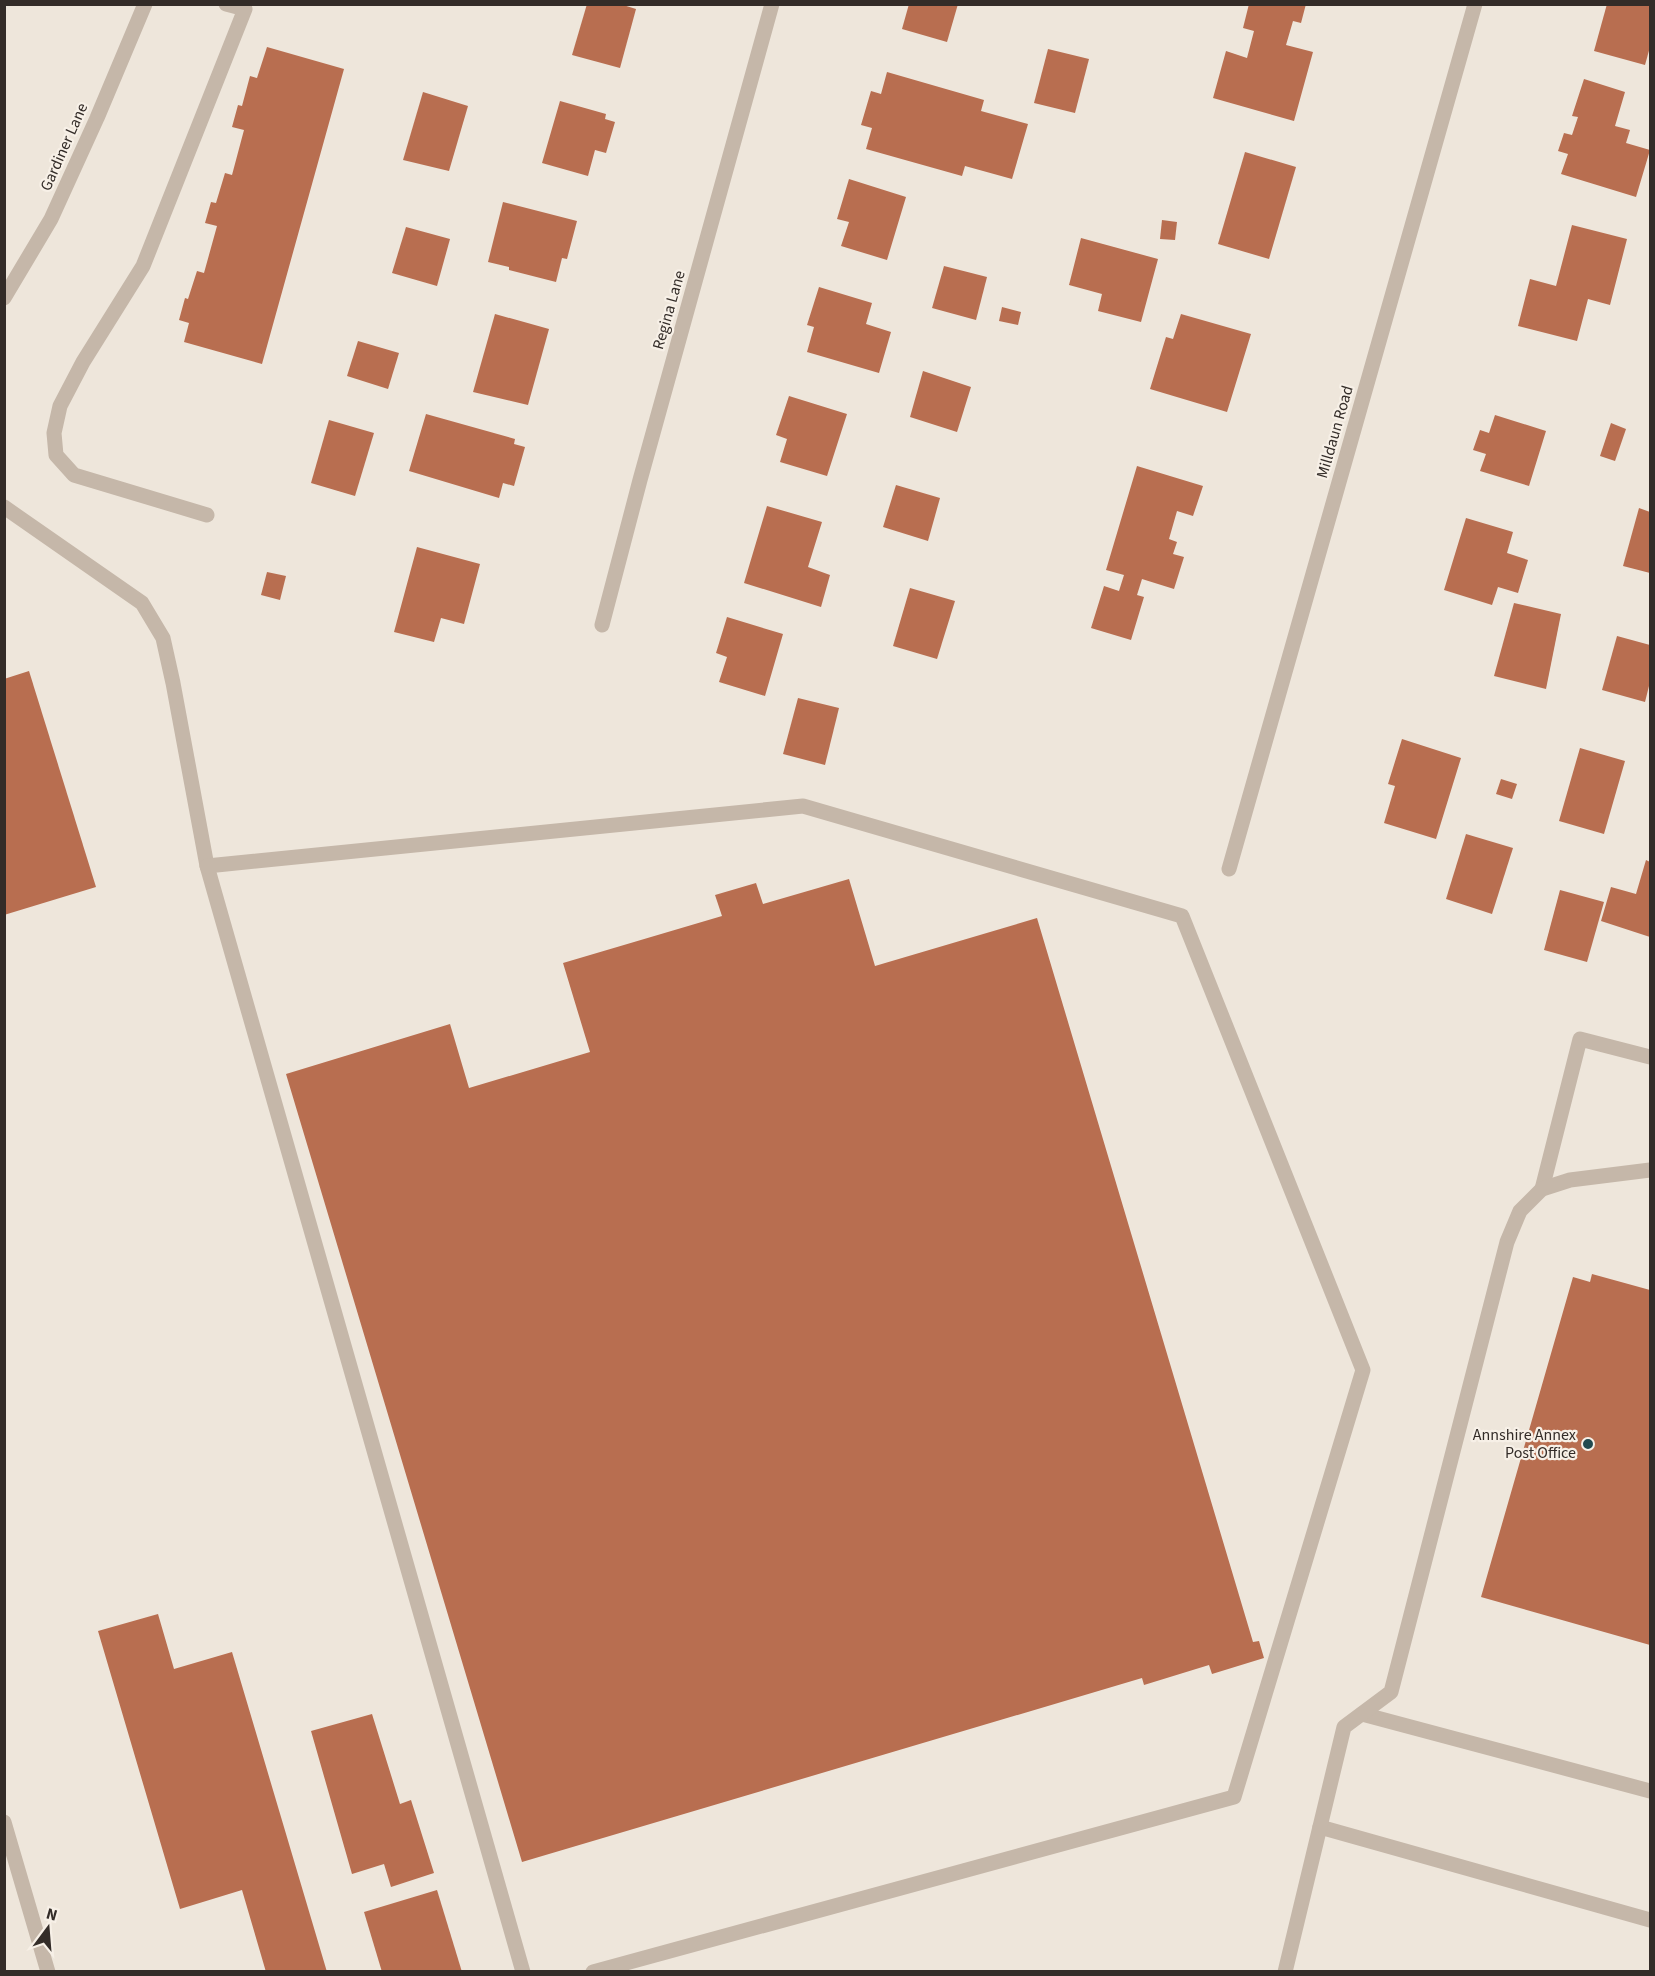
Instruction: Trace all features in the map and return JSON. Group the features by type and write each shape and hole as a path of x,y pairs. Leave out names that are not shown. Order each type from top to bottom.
{"street":[{"name":"Gardiner Lane","path":"4,298 51,219 145,4"},
{"path":"207,515 74,475 56,455 54,433 60,406 83,362 142,266 246,7 226,4"},
{"name":"Regina Lane","path":"602,625 772,4"},
{"name":"Milldaun Road","path":"1229,869 1475,4"},
{"path":"4,507 142,603 162,638 173,683 207,866 523,1971"},
{"path":"207,866 803,806 1182,916 1363,1370 1234,1797 593,1971"},
{"path":"1542,1189 1580,1039 1650,1057"},
{"path":"1285,1971 1344,1727 1391,1692 1507,1242 1520,1211 1542,1189 1570,1180 1650,1170"},
{"path":"1362,1713 1650,1791"},
{"path":"4,1822 48,1971"},
{"path":"1320,1827 1650,1920"}],"building":[{"path":"587,4 620,4 636,9 620,68 572,55"},
{"path":"909,4 958,4 947,42 902,29"},
{"path":"1249,4 1306,4 1301,23 1293,21 1286,45 1313,52 1294,121 1213,98 1226,51 1247,58 1254,31 1243,28"},
{"path":"1607,4 1650,4 1650,47 1645,65 1594,51"},
{"path":"267,47 344,69 262,364 184,342 189,323 179,320 185,298 188,299 197,271 204,273 217,226 205,223 211,202 216,203 225,173 232,175 244,130 232,127 238,105 242,106 250,76 257,78"},
{"path":"1048,49 1089,59 1075,113 1034,103"},
{"path":"887,72 984,100 981,111 1028,124 1012,179 965,166 962,176 866,149 872,128 861,125 871,91 881,94"},
{"path":"1584,79 1625,92 1615,126 1630,130 1626,143 1650,150 1636,197 1561,174 1568,154 1558,151 1564,133 1572,135 1578,117 1572,116"},
{"path":"423,92 468,106 449,171 403,160"},
{"path":"560,101 606,114 605,119 615,122 606,153 595,150 588,176 542,163"},
{"path":"1245,152 1296,167 1269,259 1218,244"},
{"path":"849,179 906,197 887,260 841,246 849,222 837,219"},
{"path":"503,202 577,221 567,259 562,258 556,282 488,262"},
{"path":"1162,220 1177,222 1175,240 1160,239"},
{"path":"1572,225 1627,239 1610,305 1588,299 1577,341 1518,326 1530,279 1556,286"},
{"path":"406,227 450,239 437,286 392,273"},
{"path":"1081,238 1158,259 1141,322 1098,311 1102,294 1069,285"},
{"path":"944,266 987,277 976,320 932,308"},
{"path":"819,287 872,303 866,324 891,332 879,373 807,352 814,327 807,325"},
{"path":"1002,307 1021,312 1018,325 999,321"},
{"path":"495,314 549,329 528,405 473,392"},
{"path":"1181,314 1251,334 1227,412 1150,389 1166,337 1173,339"},
{"path":"358,341 399,353 388,389 347,376"},
{"path":"923,371 971,387 957,432 910,417"},
{"path":"789,396 847,414 827,476 780,462 787,439 776,435"},
{"path":"426,414 515,439 514,444 525,447 514,486 503,483 499,498 409,471"},
{"path":"1495,415 1546,431 1529,486 1480,471 1486,454 1473,450 1480,430 1489,433"},
{"path":"329,420 374,433 355,496 311,483"},
{"path":"1611,423 1626,429 1615,461 1600,456"},
{"path":"1137,466 1203,486 1193,516 1177,511 1169,539 1177,542 1173,554 1184,557 1174,589 1142,579 1137,595 1144,597 1131,640 1091,628 1104,586 1119,591 1124,575 1106,570"},
{"path":"896,485 940,498 928,541 883,527"},
{"path":"767,506 822,522 808,567 830,575 821,607 744,583"},
{"path":"1639,508 1650,512 1650,573 1623,566"},
{"path":"1466,518 1513,532 1507,553 1528,560 1518,593 1498,587 1492,605 1444,590"},
{"path":"417,547 480,564 464,624 441,618 434,642 394,632"},
{"path":"267,572 286,576 280,600 261,595"},
{"path":"910,588 955,601 937,659 893,646"},
{"path":"1514,603 1561,614 1546,689 1494,676"},
{"path":"727,617 783,634 765,696 719,682 727,657 716,653"},
{"path":"1617,636 1650,645 1650,682 1645,702 1602,690"},
{"path":"29,671 96,887 4,915 4,679"},
{"path":"798,698 839,708 825,765 783,754"},
{"path":"1402,739 1461,758 1436,839 1384,823 1395,786 1388,784"},
{"path":"1580,748 1625,761 1604,834 1559,821"},
{"path":"1501,779 1517,784 1512,799 1496,794"},
{"path":"1466,834 1513,848 1492,914 1446,899"},
{"path":"1646,860 1650,862 1650,937 1601,921 1611,887 1636,894"},
{"path":"849,879 875,966 1037,918 1253,1642 1259,1641 1264,1658 1212,1674 1209,1665 1144,1685 1142,1678 522,1862 286,1074 450,1024 469,1088 590,1052 563,963 722,916 715,895 756,883 763,904"},
{"path":"1560,890 1604,902 1587,962 1544,950"},
{"name":"Annshire Annex Post Office","path":"1592,1274 1650,1290 1650,1645 1481,1597 1573,1277 1590,1282"},
{"path":"158,1614 174,1669 232,1652 327,1972 266,1972 242,1890 180,1909 98,1631"},
{"path":"372,1714 400,1804 411,1800 434,1873 391,1887 384,1864 352,1874 311,1731"},
{"path":"437,1890 462,1972 382,1972 364,1912"}],"place":[{"name":"Annshire Annex Post Office","path":"1588,1444"}]}
